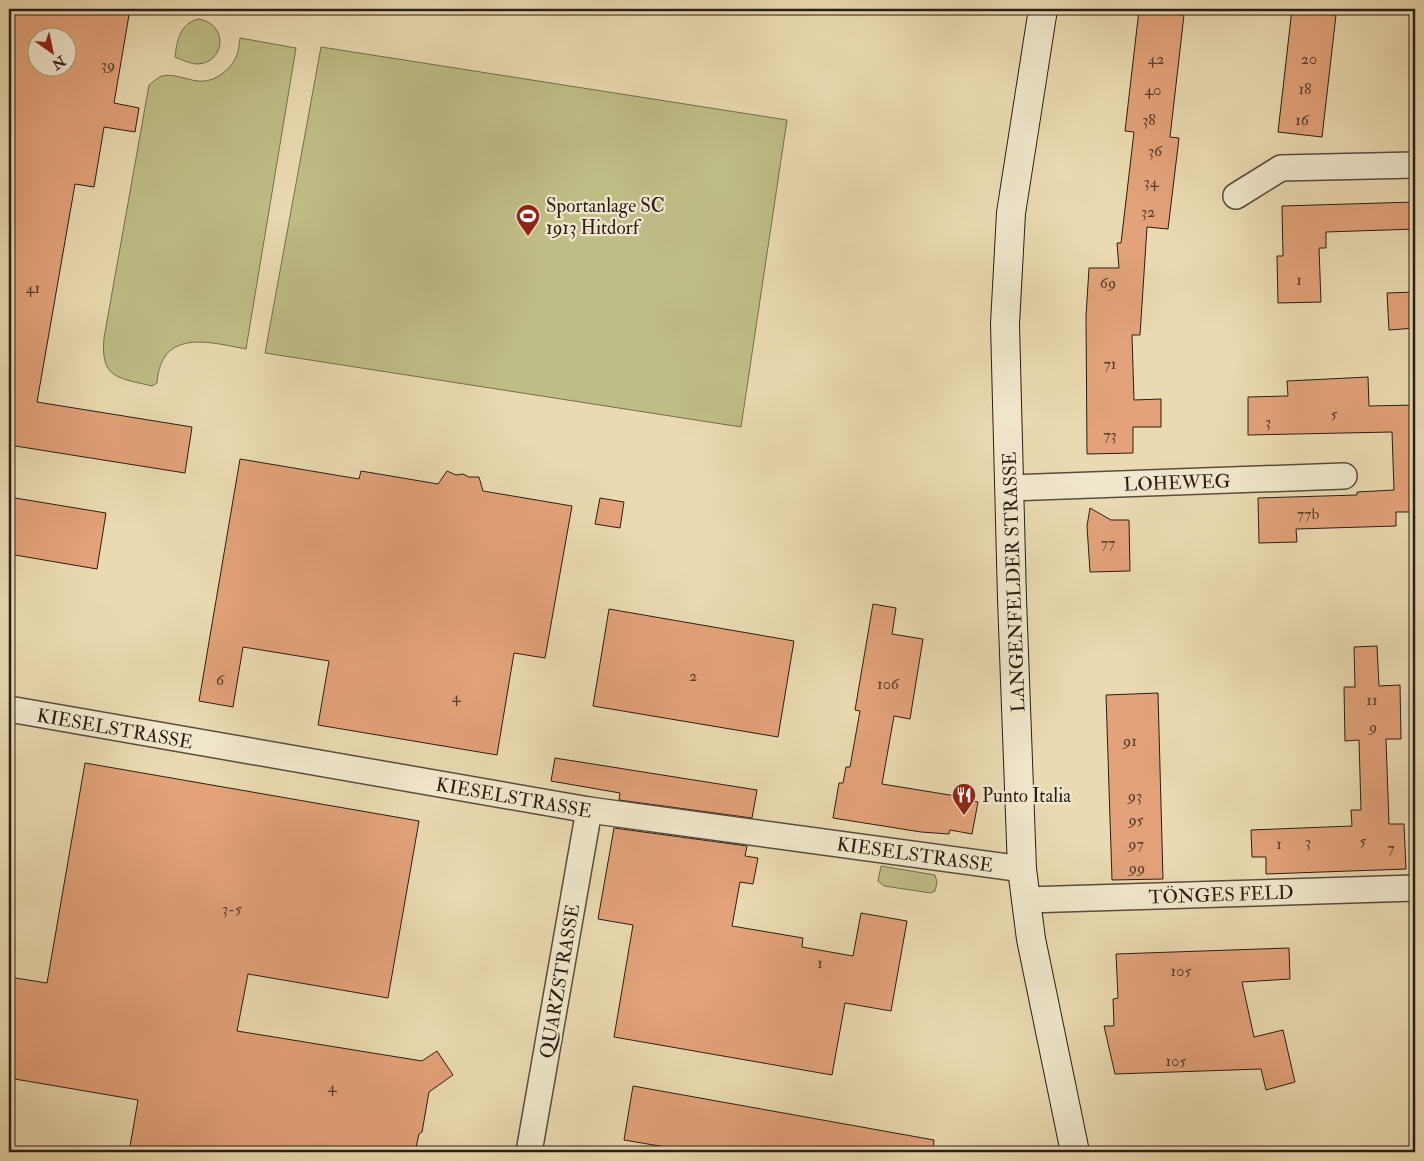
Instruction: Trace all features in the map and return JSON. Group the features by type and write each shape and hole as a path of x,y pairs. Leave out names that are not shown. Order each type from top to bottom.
{"street":[{"name":"LANGENFELDER STRASSE","path":"1043,9 1011,214 1005,324 1022,869 1031,939 1075,1152"},
{"path":"1236,196 1281,168 1415,165"},
{"name":"LOHEWEG","path":"1010,488 1344,476"},
{"name":"KIESELSTRASSE","path":"9,709 589,810 1022,869"},
{"name":"QUARZSTRASSE","path":"529,1152 589,810"},
{"name":"TÖNGES FELD","path":"1026,900 1415,888"}],"shaded area":[{"path":"199,19 208,22 215,28 219,35 220,43 214,57 207,62 189,63 175,57 178,39 188,24"},
{"path":"240,38 296,48 246,349 203,342 189,343 177,346 167,353 160,365 157,383 152,386 121,378 109,369 105,362 104,338 149,85 166,75 198,81 215,78 230,67 238,53"},
{"name":"Sportanlage SC 1913 Hitdorf","path":"321,47 787,120 741,427 265,353"},
{"path":"881,866 935,875 937,882 935,891 931,893 884,886 878,881"}],"building":[{"path":"9,9 130,9 114,103 139,108 135,132 104,127 94,187 75,184 37,402 192,427 185,473 9,445"},
{"path":"1292,9 1328,9 1328,14 1336,15 1322,137 1278,132"},
{"path":"1139,10 1184,15 1170,137 1179,138 1168,229 1147,227 1140,335 1132,335 1134,400 1161,399 1161,427 1133,427 1133,453 1087,454 1086,316 1089,268 1119,268 1117,243 1121,243 1134,132 1125,131"},
{"path":"1415,202 1415,229 1326,232 1326,248 1319,248 1321,302 1278,303 1277,256 1283,256 1282,206"},
{"path":"1415,292 1415,328 1389,330 1387,293"},
{"path":"1368,377 1369,406 1415,405 1415,512 1396,512 1396,526 1296,529 1297,542 1259,543 1258,498 1357,495 1357,492 1394,490 1392,432 1248,435 1248,397 1288,396 1287,381"},
{"path":"240,459 359,479 361,471 438,484 447,471 456,475 463,474 469,477 479,477 483,491 572,506 545,658 514,653 497,755 318,725 329,661 243,647 233,707 199,701"},
{"path":"9,497 106,513 97,569 9,554"},
{"path":"600,498 624,502 620,528 595,524"},
{"path":"1090,508 1111,520 1129,520 1130,571 1090,572 1087,526"},
{"path":"873,604 896,608 892,634 923,639 910,719 894,716 882,784 956,796 955,798 978,802 972,834 950,830 949,834 921,832 833,818 839,783 843,783 846,767 850,767 860,711 855,710"},
{"path":"609,609 794,641 778,737 593,706"},
{"path":"1377,646 1379,686 1400,685 1401,739 1386,739 1389,824 1404,824 1406,869 1266,874 1266,857 1252,857 1251,830 1352,826 1351,810 1361,810 1359,740 1345,741 1344,687 1355,687 1354,647"},
{"path":"1158,693 1163,879 1112,880 1106,695"},
{"path":"555,758 757,790 752,818 619,800 620,793 551,781"},
{"path":"85,763 419,821 388,998 248,974 237,1031 422,1061 437,1051 453,1075 429,1092 422,1132 419,1134 415,1152 129,1152 138,1100 9,1078 9,977 47,983"},
{"path":"614,828 747,846 745,856 758,858 753,884 740,882 732,926 803,938 802,947 853,956 861,913 907,921 891,1011 845,1003 832,1075 614,1037 633,925 598,919"},
{"path":"1289,948 1290,979 1242,982 1254,1037 1283,1030 1295,1082 1266,1090 1261,1069 1115,1074 1104,1026 1114,1026 1113,999 1118,998 1116,954"},
{"path":"633,1086 934,1140 933,1152 695,1152 624,1140"}],"place":[{"name":"Sportanlage SC 1913 Hitdorf","path":"528,237"},
{"name":"Punto Italia","path":"964,816"}]}
